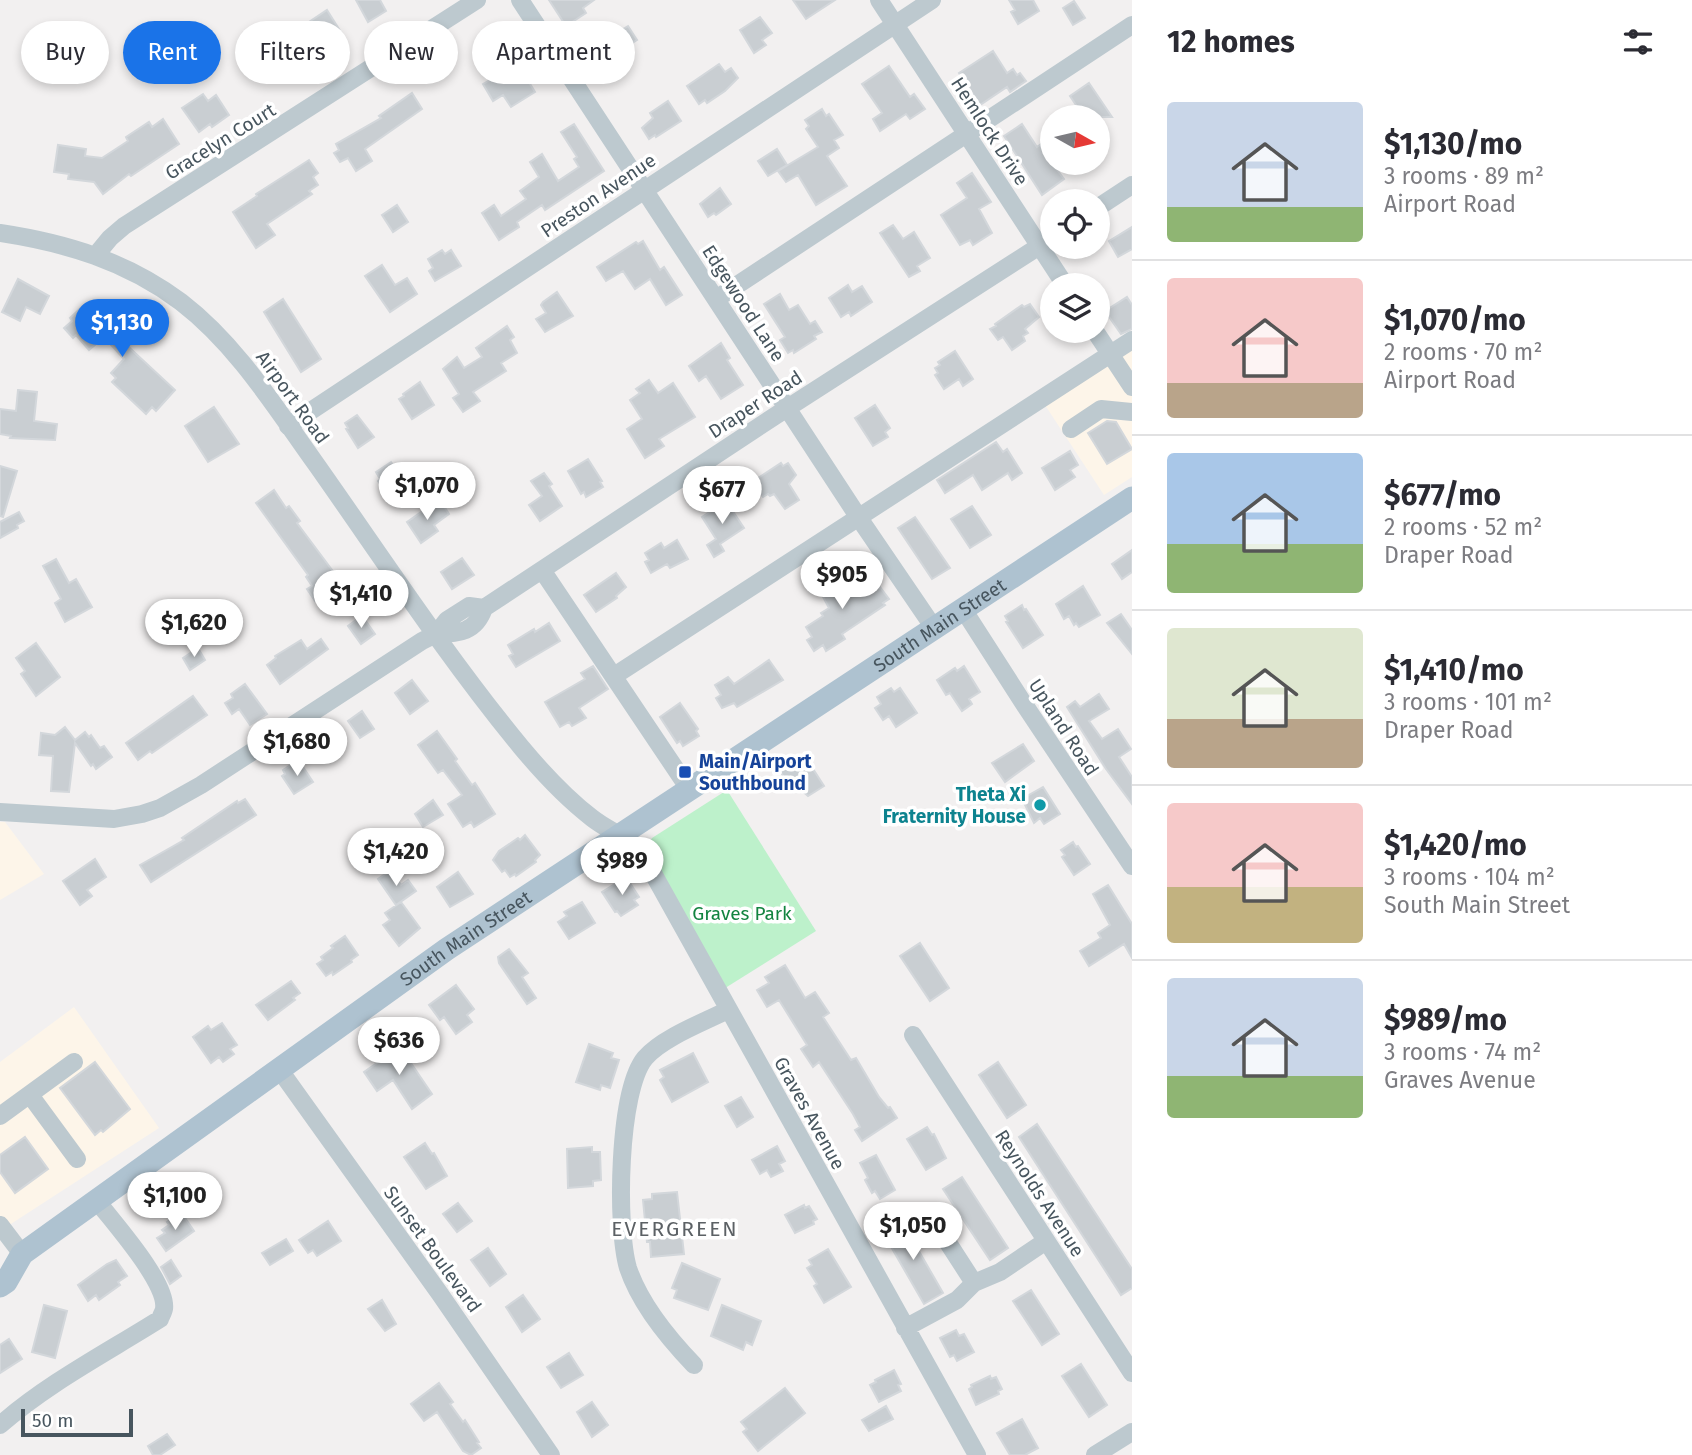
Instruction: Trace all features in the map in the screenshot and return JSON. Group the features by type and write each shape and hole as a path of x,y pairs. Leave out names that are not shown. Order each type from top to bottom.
{"main road":[{"name":"South Main Street","path":"0,1286 6,1282 11,1256 97,1201 447,949 1132,498"}],"street":[{"name":"Gracelyn Court","path":"96,255 124,226 477,0"},
{"name":"Edgewood Lane","path":"520,0 934,628"},
{"name":"Hemlock Drive","path":"879,0 966,135 1040,234"},
{"name":"Preston Avenue","path":"288,426 932,0"},
{"path":"716,299 1132,25"},
{"path":"1110,199 1132,185"},
{"name":"Airport Road","path":"0,233 36,239 96,255 149,280 204,321 235,354 436,634 522,747 591,817 620,835"},
{"name":"Draper Road","path":"0,812 114,819 160,808 201,785 422,641 436,634 459,634 480,621 484,608 787,408 1040,246"},
{"path":"614,676 1132,340"},
{"path":"1103,343 1131,383"},
{"path":"1071,429 1101,409 1132,412"},
{"path":"542,570 689,789"},
{"name":"Upland Road","path":"964,609 1132,866"},
{"name":"Graves Avenue","path":"620,835 640,850 976,1455"},
{"path":"694,1365 672,1341 653,1314 628,1268 621,1196 623,1138 634,1077 643,1060 656,1048 728,1010"},
{"name":"Reynolds Avenue","path":"913,1035 1132,1373"},
{"path":"0,1116 74,1062"},
{"name":"Sunset Boulevard","path":"279,1069 551,1455"},
{"path":"30,1095 77,1159"},
{"path":"0,1425 17,1410 62,1380 160,1319 164,1310 162,1294 153,1275 97,1201"},
{"path":"932,1218 974,1283"},
{"path":"0,1226 11,1256"},
{"path":"905,1328 957,1300 974,1283 1000,1272 1046,1241"},
{"path":"1095,1455 1132,1432"}],"shaded area":[{"path":"1132,346 1132,477 1104,495 1043,402"},
{"path":"0,822 5,822 44,874 0,900"},
{"path":"74,1007 159,1128 0,1231 0,1062"}],"green space":[{"name":"Graves Park","path":"727,790 816,931 722,990 647,847 652,838"}],"building":[{"path":"356,0 380,0 386,11 367,21"},
{"path":"549,0 594,0 583,8 586,13 574,21 563,21"},
{"path":"793,0 835,0 806,19"},
{"path":"1009,0 1033,0 1039,11 1018,24 1011,12 1015,10"},
{"path":"1074,1 1085,18 1073,25 1063,8"},
{"path":"327,10 334,21 310,21"},
{"path":"760,17 772,33 762,40 766,45 754,53 740,30"},
{"path":"993,51 1007,73 1013,69 1026,81 1010,92 1007,87 980,105 959,73"},
{"path":"719,64 725,72 731,68 738,78 707,103 705,100 699,104 687,86"},
{"path":"889,66 910,97 914,94 925,109 910,119 906,114 880,131 873,119 882,113 862,84"},
{"path":"1089,83 1104,105 1076,105 1070,96"},
{"path":"483,84 530,84 535,92 511,107 503,95 493,101"},
{"path":"412,93 422,109 365,149 372,161 356,171 348,158 340,162 334,153 339,150 336,144 381,118 379,116"},
{"path":"203,94 208,101 216,95 229,115 199,132 182,108"},
{"path":"668,101 681,121 649,139 642,128 653,118 650,113"},
{"path":"822,109 826,116 829,114 843,135 834,140 839,148 827,156 847,186 816,205 798,175 786,182 778,171 818,147 806,129 809,126 805,120"},
{"path":"163,119 179,144 131,176 129,174 103,194 94,182 68,179 69,174 54,172 58,145 86,149 85,156 102,158 128,141 126,137 149,122 152,127"},
{"path":"574,124 604,171 545,210 542,205 517,222 519,227 499,240 482,213 494,205 501,216 526,199 520,191 539,177 530,162 542,154 558,181 579,167 574,159 577,157 561,132"},
{"path":"1022,124 1037,147 1040,145 1040,175 1061,175 1064,179 1050,189 1040,189 1040,192 1004,136"},
{"path":"777,149 787,165 768,176 758,161"},
{"path":"309,160 318,173 313,177 318,185 309,191 312,194 267,224 275,235 256,248 233,212"},
{"path":"972,173 991,202 979,209 992,233 973,245 970,240 960,245 941,215 967,198 957,183"},
{"path":"720,188 731,204 716,215 714,213 708,217 700,204"},
{"path":"397,205 408,222 393,232 382,215"},
{"path":"893,225 903,239 914,232 930,258 917,266 920,271 909,277 880,233"},
{"path":"1132,227 1132,249 1118,257 1110,240"},
{"path":"643,241 660,270 664,267 682,295 666,305 650,279 635,289 623,271 606,281 597,267 636,242 638,244"},
{"path":"442,250 445,254 451,250 461,266 435,281 429,271 433,268 428,259"},
{"path":"382,265 395,285 407,278 417,294 390,312 365,276"},
{"path":"18,279 49,296 40,314 26,307 20,321 2,312"},
{"path":"848,285 852,292 862,286 872,302 851,316 849,312 841,317 829,298"},
{"path":"557,292 573,316 545,332 536,319 546,313 541,305 543,302"},
{"path":"780,294 789,310 798,305 810,324 815,321 822,332 794,353 793,350 788,353 780,340 785,337 764,304"},
{"path":"1127,297 1132,305 1132,329 1121,334 1110,318 1110,308"},
{"path":"283,299 321,359 301,372 264,312"},
{"path":"1030,304 1039,317 1025,329 1028,333 1023,336 1025,341 1012,350 1003,337 998,340 990,329 1022,305 1024,307"},
{"path":"84,305 91,305 108,323 115,317 127,330 119,338 175,390 156,411 152,407 146,414 112,382 116,378 111,373 124,359 104,337 89,350 76,335 73,338 64,328"},
{"path":"507,326 514,337 510,340 517,353 501,363 506,371 473,392 480,401 463,412 453,398 459,394 443,369 457,357 464,368 482,357 476,348"},
{"path":"721,343 730,358 727,360 743,385 721,399 706,376 699,381 689,366"},
{"path":"955,351 973,379 963,386 959,379 944,389 935,375 938,373 935,368 940,365 938,362"},
{"path":"649,380 658,393 673,383 695,417 659,439 664,446 645,458 627,429 642,419 630,400 640,393 636,389"},
{"path":"420,382 434,405 412,419 399,399"},
{"path":"18,390 37,392 34,421 57,424 55,440 10,438 11,436 0,434 0,409 16,411"},
{"path":"875,405 890,428 885,432 888,437 873,446 855,418"},
{"path":"214,407 239,444 208,462 185,426"},
{"path":"357,415 374,437 358,448 345,423"},
{"path":"1107,421 1116,422 1132,449 1107,464 1088,433"},
{"path":"996,442 1003,452 1007,449 1022,473 1012,480 1008,473 982,490 973,475 945,493 937,480"},
{"path":"1070,451 1078,465 1070,470 1075,477 1055,490 1042,468"},
{"path":"588,459 603,487 586,497 584,492 581,494 568,471"},
{"path":"391,462 406,483 403,485 408,492 394,502 378,481 380,479 376,472"},
{"path":"781,463 783,466 788,463 796,475 789,484 799,500 785,509 774,494 763,497 754,485 760,481 758,478"},
{"path":"0,466 17,471 3,517 0,516"},
{"path":"544,473 562,506 540,521 529,505 542,496 531,481"},
{"path":"274,490 286,508 289,506 300,521 297,523 344,586 325,600 322,596 315,601 307,589 312,586 306,577 308,575 256,503"},
{"path":"726,501 744,528 720,544 724,551 714,557 707,545 716,539 702,517"},
{"path":"442,503 449,514 434,525 438,531 421,543 407,522 424,510 426,514"},
{"path":"972,506 991,535 970,548 951,519"},
{"path":"19,512 24,521 17,525 18,528 0,538 0,522"},
{"path":"915,517 950,568 932,579 898,528"},
{"path":"677,540 688,559 670,568 667,564 651,573 645,562 649,560 645,553 661,543 664,548"},
{"path":"1132,550 1132,572 1122,579 1112,564"},
{"path":"462,558 474,575 452,589 441,572"},
{"path":"56,559 69,583 76,579 92,607 65,622 55,603 61,599 43,566"},
{"path":"828,569 843,595 853,589 856,593 870,583 875,590 880,587 889,599 883,603 885,605 842,634 845,639 826,651 823,645 814,651 807,640 812,637 806,627 823,616 821,613 829,608 813,578"},
{"path":"616,573 626,587 617,598 596,612 584,595"},
{"path":"1083,586 1100,615 1079,627 1076,623 1074,625 1069,616 1064,619 1056,604"},
{"path":"1022,605 1043,635 1023,648 1005,616"},
{"path":"1121,614 1132,630 1132,654 1107,623"},
{"path":"363,617 375,634 361,644 348,626"},
{"path":"549,623 560,641 516,667 509,656 513,654 508,645"},
{"path":"321,639 328,649 280,684 267,665 275,656 301,640 307,649"},
{"path":"36,643 60,677 36,696 21,674 25,671 16,658"},
{"path":"198,648 205,660 190,670 183,658"},
{"path":"769,660 783,680 737,707 734,703 722,708 716,698 721,695 715,685 728,677 734,684"},
{"path":"593,666 608,689 579,708 586,718 572,726 569,722 560,727 545,702 585,679 581,673"},
{"path":"964,666 980,692 969,699 972,704 962,711 950,693 946,695 937,680 955,668 957,671"},
{"path":"412,680 428,701 410,714 395,693"},
{"path":"245,684 267,714 250,725 239,709 232,714 225,703 233,698 231,694"},
{"path":"891,688 894,692 900,688 917,713 896,727 889,716 883,720 875,708 881,704 877,697"},
{"path":"1099,694 1109,709 1089,721 1102,739 1118,729 1131,749 1119,757 1132,777 1132,804 1106,769 1067,707 1075,701 1080,707"},
{"path":"193,696 207,715 138,760 126,743"},
{"path":"680,703 698,729 696,731 699,736 683,746 680,741 677,743 660,717"},
{"path":"362,711 374,729 360,738 348,721"},
{"path":"65,727 75,740 85,732 89,737 91,735 100,748 104,746 112,757 96,769 75,743 69,792 51,791 53,756 39,755 41,733 55,735"},
{"path":"437,731 457,759 455,761 472,785 475,783 495,814 474,827 471,822 463,827 448,804 462,795 443,770 438,773 418,745"},
{"path":"1023,744 1034,761 1005,782 992,763"},
{"path":"804,755 824,786 808,796 799,788 793,792 780,771"},
{"path":"295,762 298,766 301,764 313,782 294,794 282,776 285,774 283,770"},
{"name":"Theta Xi Fraternity House","path":"1043,787 1060,814 1044,824 1040,818 1034,823 1022,799"},
{"path":"245,799 256,815 151,882 140,865 184,840 182,838 237,801 238,803"},
{"path":"433,800 443,815 423,827 415,814"},
{"path":"525,835 540,855 536,862 516,876 515,874 510,877 505,870 502,872 493,860 499,851"},
{"path":"1073,842 1090,864 1074,875 1062,857 1065,855 1061,850"},
{"path":"95,859 106,877 87,890 92,896 80,905 63,881"},
{"path":"391,870 401,885 408,880 416,891 396,905 378,879"},
{"path":"458,872 473,894 450,907 437,887"},
{"path":"626,877 639,897 634,900 638,905 621,916 615,912 602,892"},
{"path":"1108,885 1132,924 1132,958 1124,944 1089,966 1080,951 1101,938 1098,933 1110,925 1093,894"},
{"path":"401,902 420,928 399,946 383,925 390,920 385,913"},
{"path":"582,902 595,923 569,939 558,922 567,916 564,912"},
{"path":"345,936 358,955 333,975 332,972 326,976 317,964 323,960 321,957 333,948 331,946"},
{"path":"920,943 949,988 930,1001 900,956"},
{"path":"509,949 528,973 522,977 536,998 527,1004 499,963 498,957"},
{"path":"785,965 805,998 815,992 829,1013 823,1017 851,1060 856,1058 879,1097 897,1118 862,1141 855,1130 860,1127 853,1114 819,1062 813,1067 801,1049 807,1045 779,1000 767,1007 757,990 769,983 765,977"},
{"path":"291,981 300,993 293,998 295,1000 268,1020 256,1005"},
{"path":"456,985 474,1009 467,1015 472,1022 456,1034 444,1017 440,1020 429,1005"},
{"path":"222,1023 237,1045 230,1049 234,1054 223,1062 219,1057 211,1063 193,1037 208,1026 211,1030"},
{"path":"589,1044 613,1053 611,1058 619,1060 610,1088 601,1085 600,1090 576,1082"},
{"path":"400,1047 432,1094 412,1109 393,1080 377,1091 364,1072"},
{"path":"693,1053 708,1082 672,1102 660,1080 664,1077 660,1070"},
{"path":"95,1062 130,1109 103,1132 101,1130 95,1135 60,1088"},
{"path":"998,1062 1026,1105 1007,1118 979,1075"},
{"path":"741,1097 753,1117 737,1127 725,1106"},
{"path":"1037,1124 1132,1269 1132,1288 1121,1295 1019,1137"},
{"path":"927,1127 932,1135 934,1134 946,1158 926,1170 907,1139"},
{"path":"25,1137 48,1169 15,1193 0,1172 0,1155"},
{"path":"425,1143 447,1176 426,1189 404,1157"},
{"path":"777,1146 785,1161 779,1164 783,1171 771,1177 767,1170 760,1174 752,1160"},
{"path":"592,1147 592,1152 600,1152 601,1180 593,1181 593,1186 568,1188 567,1149"},
{"path":"876,1155 895,1190 880,1199 875,1191 872,1193 860,1163"},
{"path":"962,1177 1008,1248 990,1260 943,1189"},
{"path":"677,1192 684,1254 651,1257 643,1200 652,1199 652,1194"},
{"path":"458,1203 472,1221 457,1232 443,1214"},
{"path":"804,1205 805,1208 809,1206 817,1219 813,1221 814,1224 795,1233 785,1215"},
{"path":"181,1212 194,1231 166,1251 157,1238 165,1233 162,1230 169,1225 167,1222"},
{"path":"901,1220 943,1293 924,1304 882,1231"},
{"path":"328,1221 341,1241 317,1256 313,1250 308,1253 299,1240"},
{"path":"286,1239 293,1251 270,1265 262,1253"},
{"path":"488,1248 506,1274 490,1286 471,1260"},
{"path":"828,1249 851,1287 824,1303 807,1268 812,1265 809,1260"},
{"path":"116,1260 127,1276 118,1282 120,1285 99,1300 96,1295 88,1301 78,1285"},
{"path":"171,1260 181,1276 170,1284 161,1267"},
{"path":"682,1263 720,1279 708,1310 674,1298 677,1290 672,1288"},
{"path":"1031,1290 1059,1334 1042,1345 1013,1301"},
{"path":"523,1295 540,1319 522,1332 506,1307"},
{"path":"382,1300 396,1324 385,1331 368,1309"},
{"path":"44,1305 67,1311 55,1358 32,1352"},
{"path":"722,1305 761,1321 752,1345 746,1342 743,1350 711,1336"},
{"path":"956,1330 959,1336 964,1334 974,1352 957,1361 954,1355 950,1357 940,1338"},
{"path":"9,1339 22,1359 0,1373 0,1345"},
{"path":"569,1353 583,1375 561,1388 547,1367"},
{"path":"1081,1364 1107,1405 1089,1417 1062,1376"},
{"path":"894,1370 901,1384 898,1385 901,1391 879,1402 870,1385"},
{"path":"990,1376 991,1379 996,1377 1002,1389 998,1391 999,1394 976,1405 969,1389 971,1385"},
{"path":"439,1383 453,1402 450,1404 463,1422 465,1420 479,1442 477,1443 481,1448 471,1455 463,1451 437,1412 424,1421 411,1404"},
{"path":"785,1388 805,1413 758,1451 743,1432 747,1429 741,1422"},
{"path":"592,1402 608,1425 592,1437 577,1412"},
{"path":"886,1406 893,1419 869,1431 862,1420"},
{"path":"1022,1419 1038,1448 1025,1455 1010,1455 997,1433"},
{"path":"167,1434 175,1445 160,1455 153,1455 148,1446"}],"place":[{"name":"Main/Airport Southbound","path":"685,772"},
{"name":"Theta Xi Fraternity House","path":"1040,805"}],"district":[{"name":"EVERGREEN","path":"675,1229"}]}
